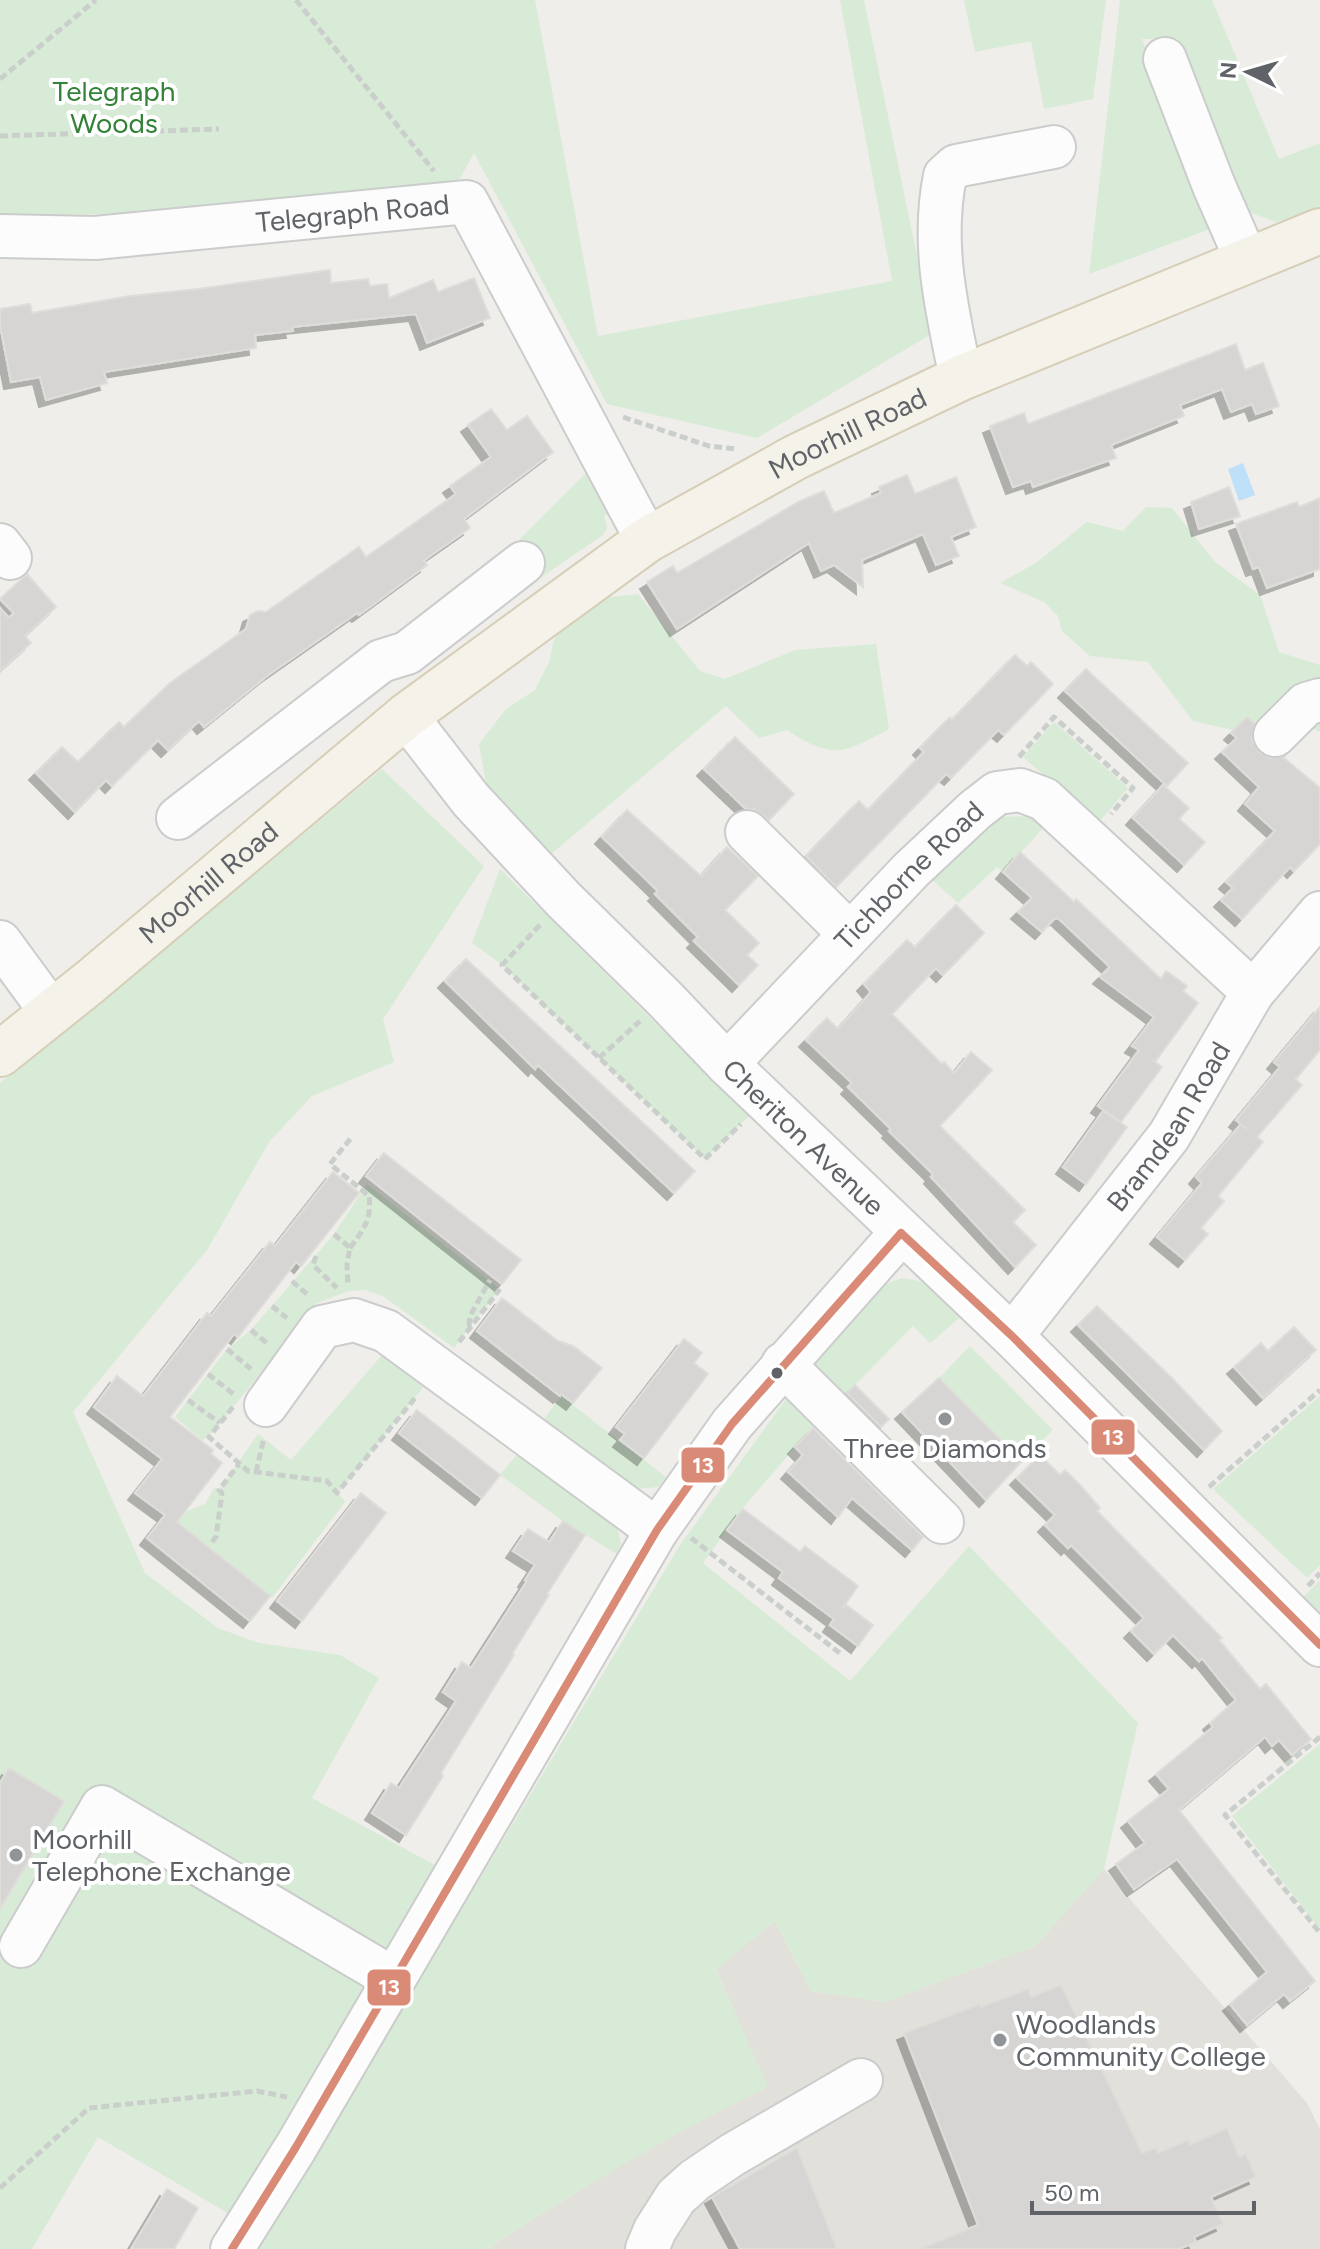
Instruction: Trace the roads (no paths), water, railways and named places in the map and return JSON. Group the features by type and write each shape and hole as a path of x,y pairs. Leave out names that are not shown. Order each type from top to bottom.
{"main road":[{"name":"Moorhill Road","path":"0,1054 411,712 647,540 796,457 961,378 1320,231"}],"street":[{"path":"1165,59 1247,261"},
{"path":"961,378 943,291 934,168 1054,147"},
{"name":"Telegraph Road","path":"0,236 95,238 467,202 647,540"},
{"path":"178,818 381,661 407,653 523,563"},
{"path":"381,661 411,712"},
{"path":"1275,735 1306,704 1320,700"},
{"name":"Cheriton Avenue","path":"411,712 471,800 563,899 764,1101 1012,1336 1320,1645"},
{"name":"Tichborne Road","path":"727,1064 911,870 997,793 1020,790 1044,799 1253,992"},
{"path":"747,832 849,933"},
{"name":"Bramdean Road","path":"1012,1336 1169,1136 1253,992 1316,925"},
{"path":"0,942 52,1013"},
{"path":"232,2249 296,2147 661,1524 732,1424 901,1233"},
{"path":"255,1393 322,1327 354,1320 386,1331 661,1524"},
{"path":"783,1364 942,1522"},
{"path":"21,1946 102,1807 394,1979"},
{"path":"647,2249 676,2197 695,2180 861,2080"}],"water":[{"path":"1243,463 1255,495 1239,501 1228,469"}],"place":[{"name":"Three Diamonds","path":"945,1419"},
{"name":"Moorhill Telephone Exchange","path":"16,1855"},
{"name":"Woodlands Community College","path":"1000,2040"}],"park label":[{"name":"Telegraph Woods","path":"114,107"}]}
